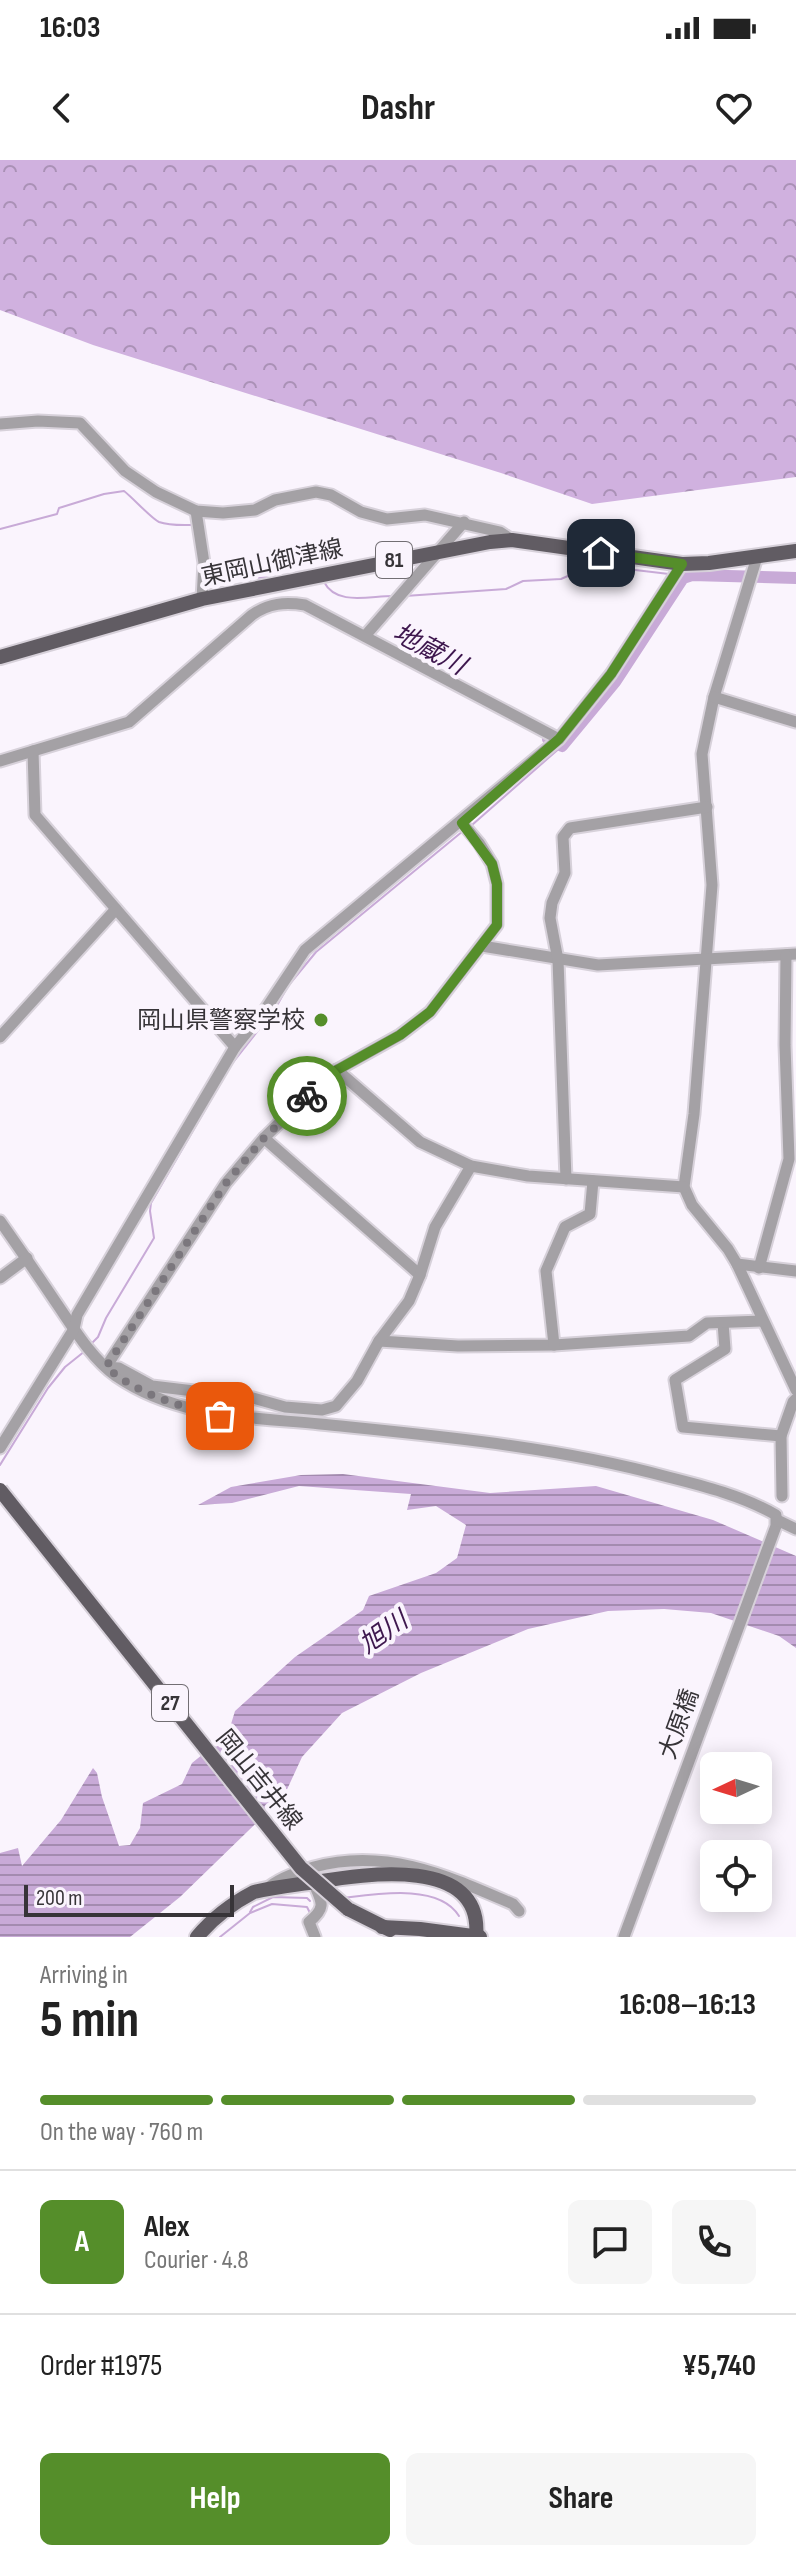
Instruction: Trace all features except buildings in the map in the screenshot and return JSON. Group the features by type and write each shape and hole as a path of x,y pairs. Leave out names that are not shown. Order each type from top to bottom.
{"main road":[{"name":"東岡山御津線","path":"0,657 202,599 512,540 682,564 796,551"},
{"name":"岡山吉井線","path":"0,1490 301,1868 348,1909 405,1937"},
{"path":"197,1937 213,1919 238,1900 265,1889 381,1873 436,1880 460,1891 468,1899 476,1916 477,1937"},
{"name":"岡山吉井線","path":"382,1927 477,1937"}],"street":[{"path":"0,424 38,421 80,423 125,471 156,492 196,511 223,513 255,510 275,500 316,492 331,495 361,512 387,519 425,515 500,532 512,540"},
{"path":"196,511 204,563 202,599"},
{"path":"365,636 464,522"},
{"path":"757,557 714,697 702,754 712,885 694,1114 684,1187 692,1205 737,1264 796,1390"},
{"path":"0,1448 77,1333 77,1315 235,1047 265,1010 305,950 462,823 559,739 611,674 682,564"},
{"path":"0,761 129,722 264,607 289,603 305,605 559,739"},
{"path":"714,697 796,722"},
{"path":"33,751 35,815 235,1047"},
{"path":"566,1179 558,960 550,918 552,903 565,873 563,837 570,828 707,807"},
{"path":"106,1367 226,1183 264,1138 337,1070 400,1035 430,1012 497,925 497,884 492,864 462,823"},
{"path":"0,1037 116,909"},
{"path":"482,946 598,965 791,954 785,1045 789,1159 759,1268"},
{"path":"337,1070 420,1142 471,1166 519,1175 684,1187"},
{"path":"264,1138 420,1275"},
{"path":"106,1367 119,1368 152,1386 253,1398 285,1407 322,1410 336,1406 357,1381 379,1341 409,1301 435,1227 471,1166"},
{"path":"554,1345 546,1271 565,1227 590,1214 593,1181"},
{"path":"0,1221 92,1353 116,1375 176,1406 544,1450 636,1468 699,1485 762,1506 776,1515 777,1523"},
{"path":"0,1278 27,1258"},
{"path":"737,1264 796,1271"},
{"path":"379,1341 458,1346 554,1345 689,1336 707,1323 762,1321"},
{"path":"723,1323 725,1349 675,1380 683,1427 781,1436"},
{"path":"782,1496 781,1436 796,1399"},
{"path":"777,1523 785,1517 796,1520"},
{"path":"777,1523 796,1529"},
{"name":"大原橋","path":"624,1937 777,1523"},
{"path":"265,1889 288,1875 319,1866 355,1860 388,1861 454,1878 513,1904 519,1911"},
{"path":"313,1882 322,1905 313,1918 315,1937"}],"green space":[{"path":"0,160 796,160 796,477 592,504 93,345 0,310"}],"water":[{"name":"旭川","path":"343,1474 490,1493 596,1486 713,1520 796,1556 796,1648 779,1636 711,1613 664,1609 608,1611 528,1629 421,1673 342,1713 302,1757 284,1796 180,1897 130,1937 0,1937 0,1853 18,1848 22,1866 61,1820 93,1768 119,1846 130,1845 140,1828 143,1803 182,1784 192,1763 228,1734 235,1711 295,1657 363,1610 369,1596 436,1573 457,1558 466,1525 436,1506 407,1510 411,1494 299,1486 232,1503 198,1505 231,1487 301,1475"}],"waterway":[{"path":"0,529 57,514 59,508 104,494 124,491 159,522 193,525"},
{"path":"209,565 241,576 276,577"},
{"path":"405,596 506,589 523,581 561,579 593,565 669,574"},
{"name":"地蔵川","path":"548,739 562,746 615,682 683,578 692,575 796,578"},
{"path":"324,582 337,595 346,597 395,596"},
{"path":"472,825 562,746"},
{"path":"92,1343 154,1238 151,1203 231,1065 275,1009 288,986 316,952 463,831"},
{"path":"0,1465 48,1388 65,1367 85,1351"},
{"path":"343,1898 389,1893 422,1895 450,1906 459,1916"},
{"path":"250,1912 253,1907 273,1897 307,1898 310,1901"},
{"path":"220,1937 250,1913 272,1904 307,1907 311,1915"}],"way so far":[{"path":"220,1416 176,1406 149,1394 106,1367 226,1183 264,1138 307,1096"}],"place":[{"name":"岡山県警察学校","path":"321,1020"}],"route":[{"path":"307,1096 337,1070 400,1035 430,1012 497,925 497,884 492,864 462,823 559,739 611,674 682,564 601,553"}]}
